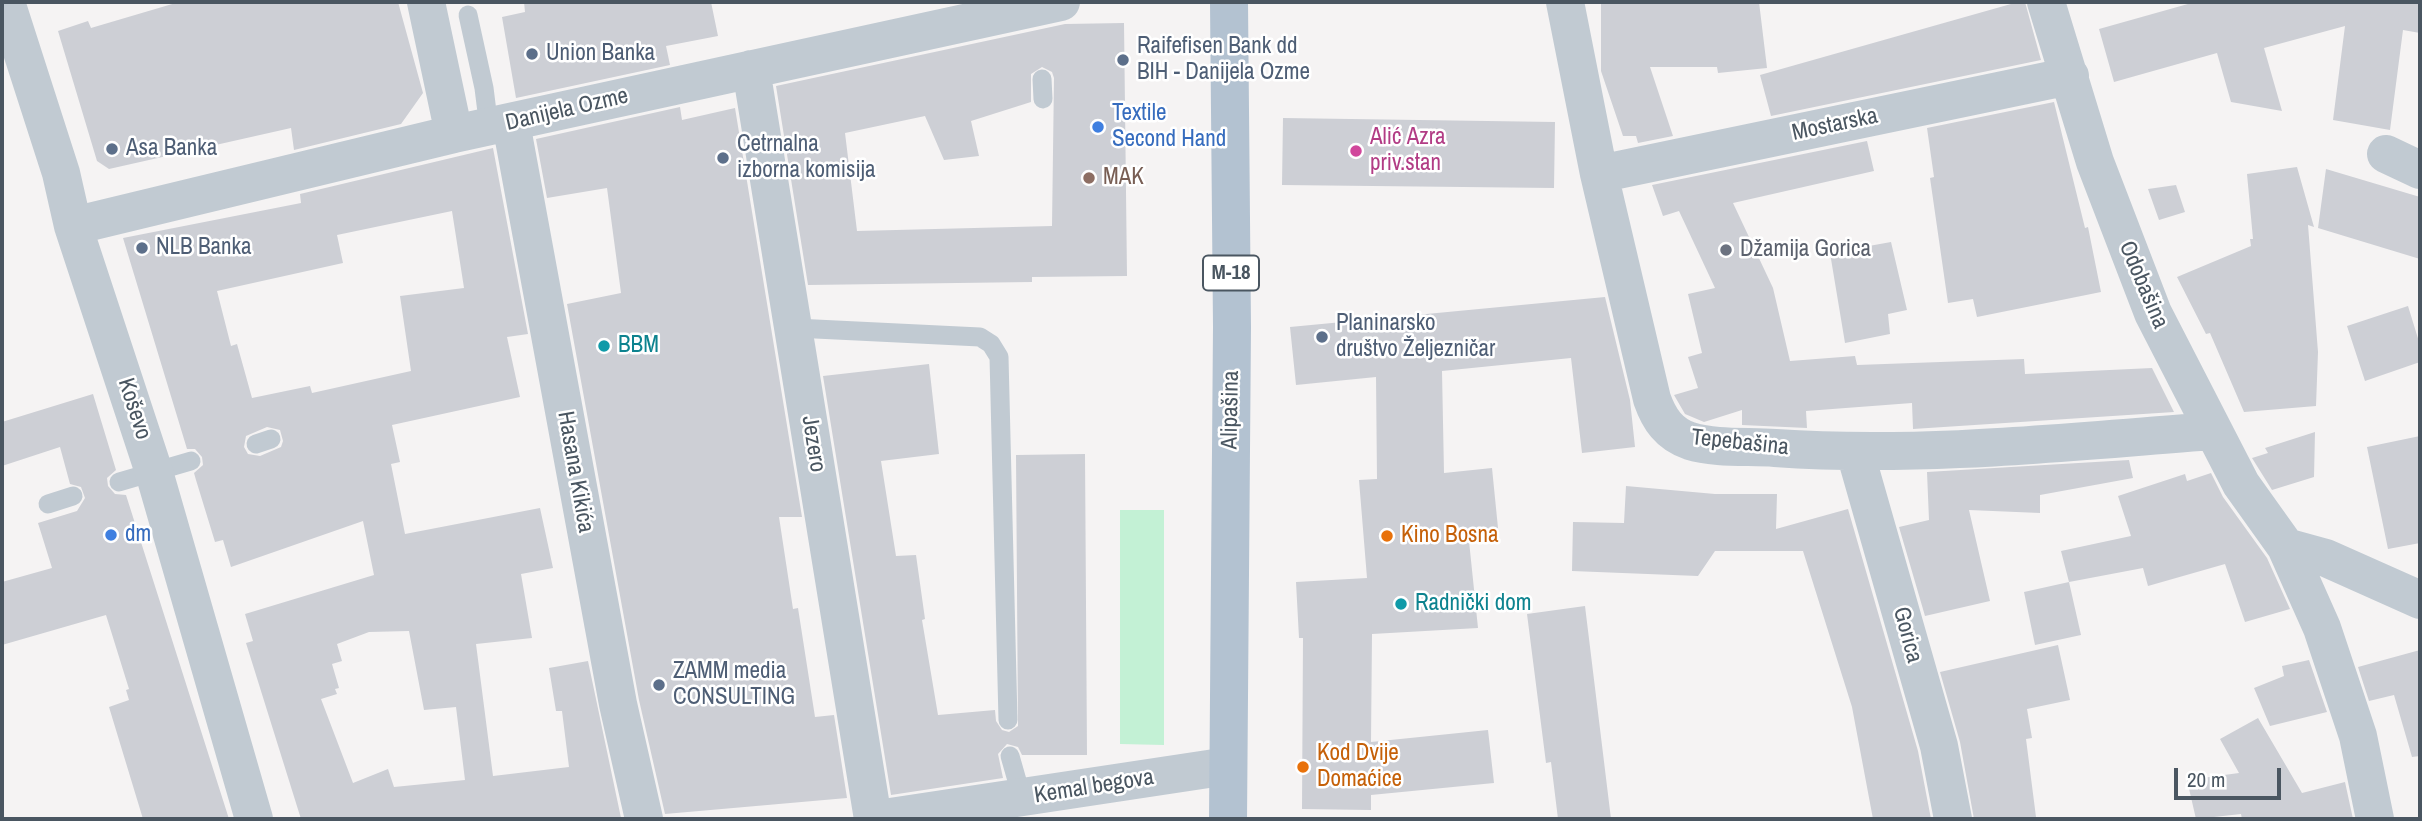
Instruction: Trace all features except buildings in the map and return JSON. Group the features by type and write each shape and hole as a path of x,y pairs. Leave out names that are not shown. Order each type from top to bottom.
{"main road":[{"name":"Alipašina","path":"1228,819 1232,327 1229,2"}],"street":[{"name":"Koševo","path":"6,2 61,173 137,477 254,819"},
{"name":"Hasana Kikića","path":"426,2 485,129 644,819"},
{"name":"Tepebašina","path":"1565,2 1599,174 1652,399 1665,426 1677,435 1703,444 1855,452 2043,444 2212,431"},
{"name":"Odobašina","path":"2046,2 2095,162 2153,313 2241,484 2286,547 2322,628 2358,736 2375,819"},
{"name":"Danijela Ozme","path":"74,226 485,129 1031,9"},
{"name":"Jezero","path":"751,69 875,819"},
{"name":"Mostarska","path":"1599,174 2070,76"},
{"path":"2386,154 2420,170"},
{"name":"Gorica","path":"1855,452 1939,746 1953,819"},
{"path":"2286,547 2326,558 2420,600"},
{"name":"Kemal begova","path":"875,819 1228,766"}],"lane":[{"path":"468,15 485,129"},
{"path":"795,328 980,337 991,344 999,357 1008,720"},
{"path":"137,477 191,461"},
{"path":"48,504 73,496"},
{"path":"1010,755 1022,798"}],"green space":[{"path":"1120,510 1164,510 1164,745 1120,744"}],"place":[{"name":"Union Banka","path":"532,54"},
{"name":"Raifefisen Bank dd BIH - Danijela Ozme","path":"1123,60"},
{"name":"Textile Second Hand","path":"1098,127"},
{"name":"Asa Banka","path":"112,149"},
{"name":"Alić Azra priv.stan","path":"1356,151"},
{"name":"Cetrnalna izborna komisija","path":"723,158"},
{"name":"MAK","path":"1089,178"},
{"name":"NLB Banka","path":"142,248"},
{"name":"Džamija Gorica","path":"1726,250"},
{"name":"Planinarsko društvo Željezničar","path":"1322,337"},
{"name":"BBM","path":"604,346"},
{"name":"dm","path":"111,535"},
{"name":"Kino Bosna","path":"1387,536"},
{"name":"Radnički dom","path":"1401,604"},
{"name":"ZAMM media CONSULTING","path":"659,685"},
{"name":"Kod Dvije Domaćice","path":"1303,767"}]}
